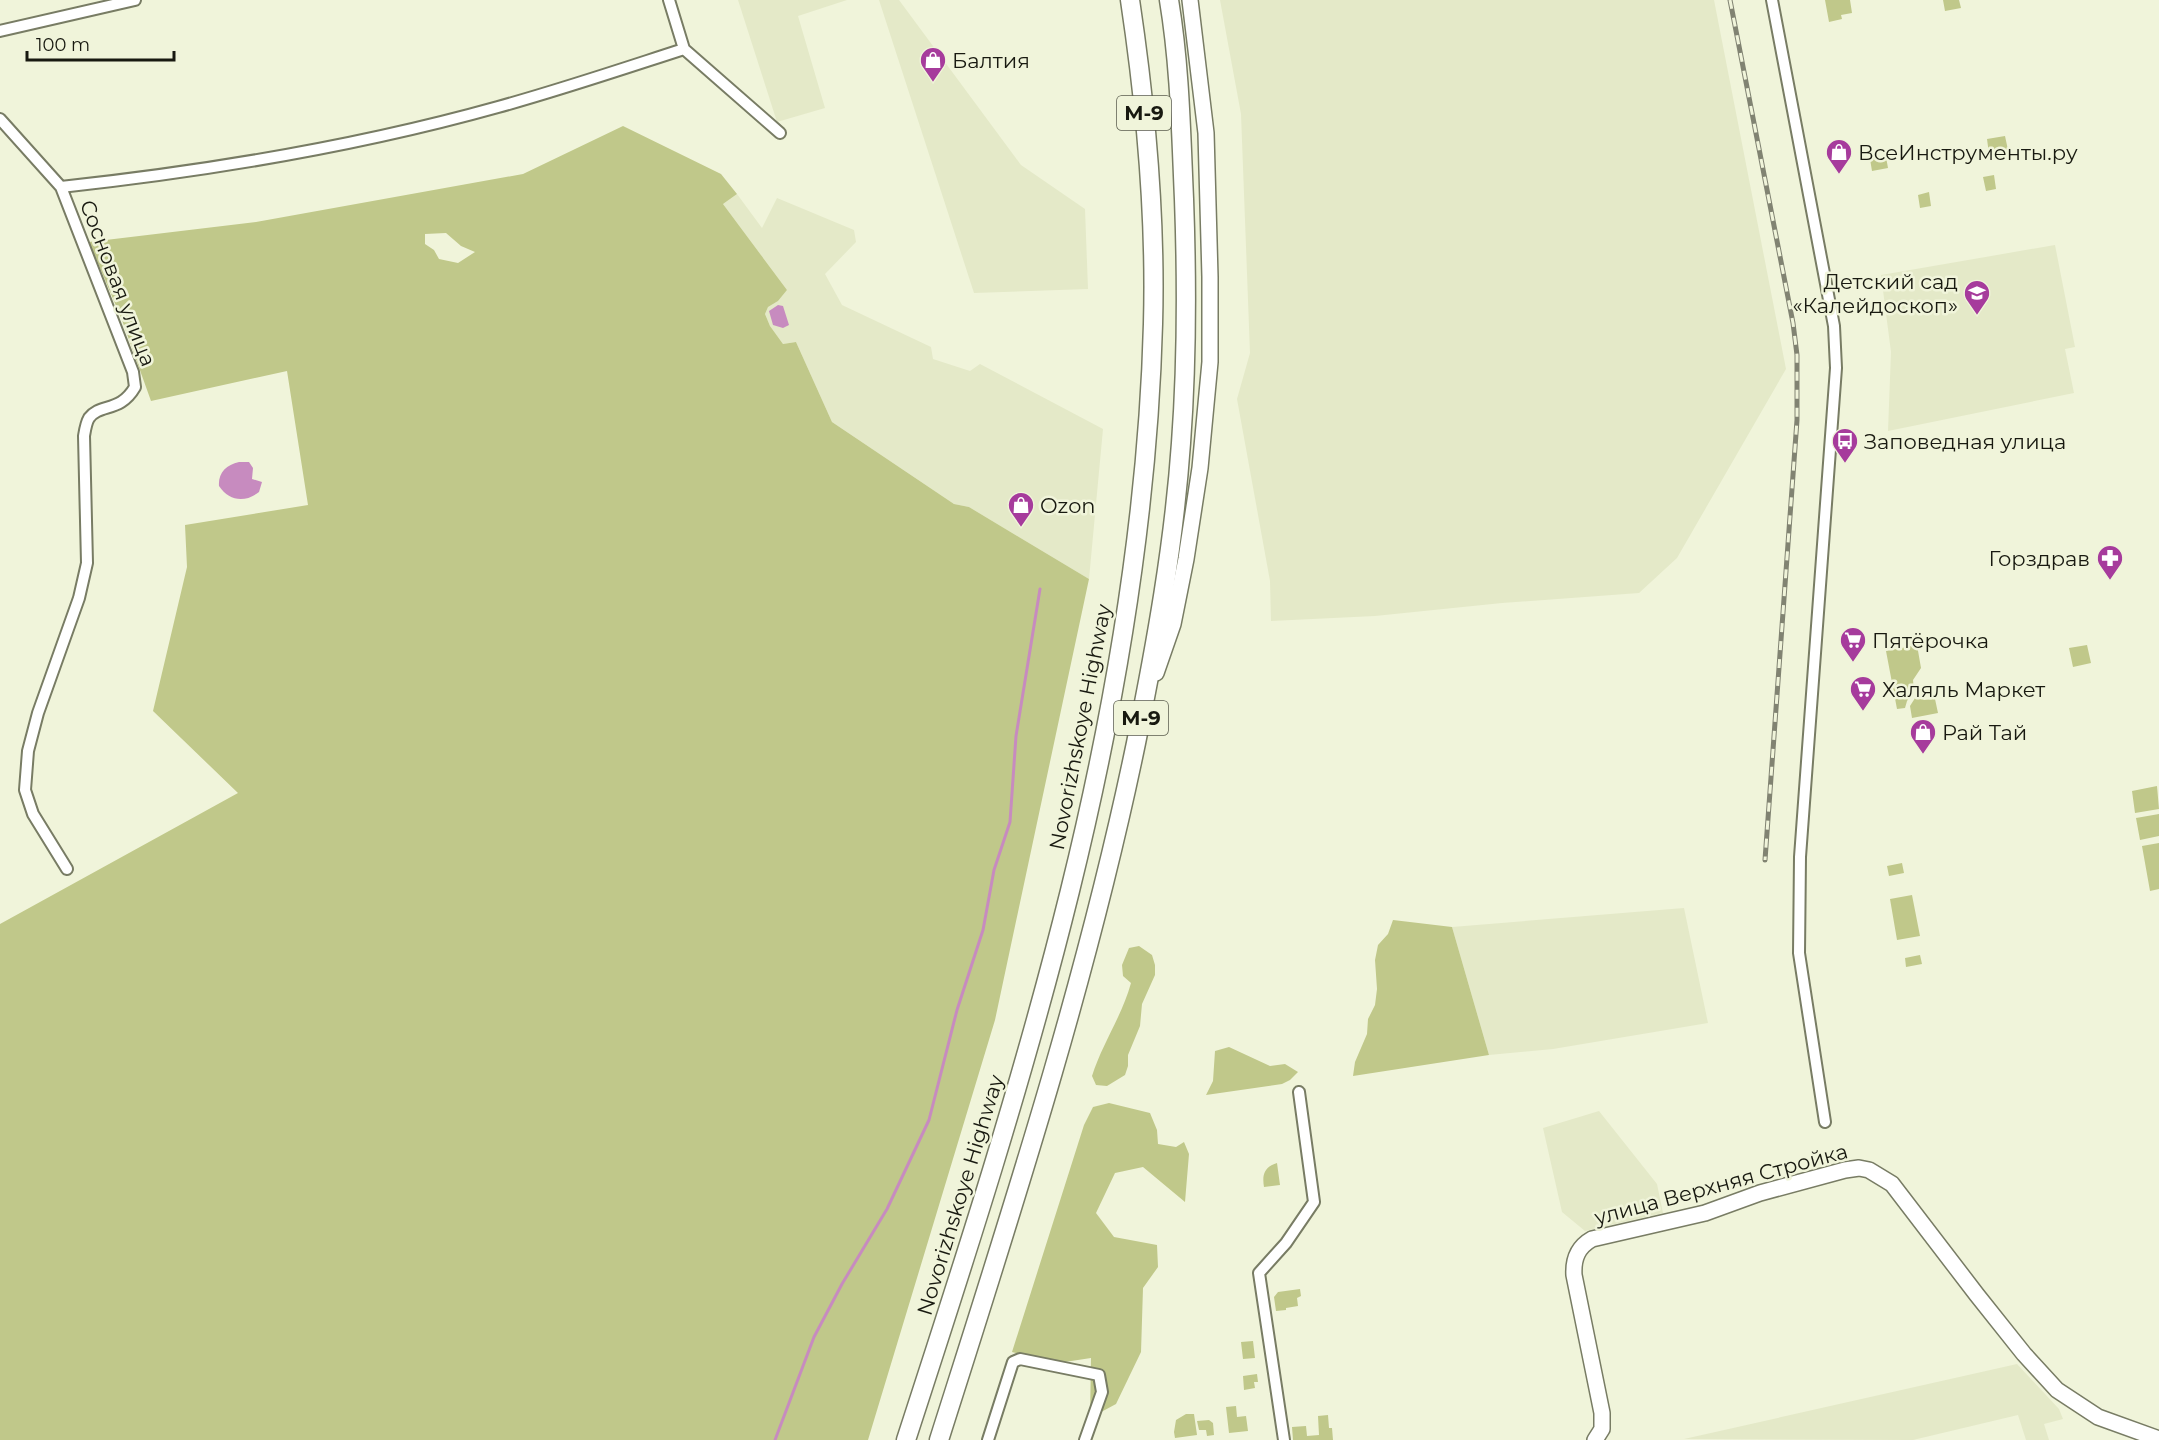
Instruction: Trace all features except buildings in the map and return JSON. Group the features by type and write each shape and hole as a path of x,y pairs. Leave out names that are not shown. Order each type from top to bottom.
{"highway":[{"name":"Novorizhskoye Highway","path":"906,1440 979,1215 1064,919 1117,672 1141,505 1154,326 1154,273 1145,128 1130,0"},
{"name":"М-9","path":"939,1440 1051,1081 1103,888 1144,701 1169,553 1181,448 1186,352 1186,279 1178,81 1169,0"}],"street":[{"path":"0,31 135,0"},
{"path":"669,0 684,49 780,133"},
{"path":"1144,701 1173,624 1186,559 1200,468 1210,362 1206,133 1191,0"},
{"path":"1772,0 1834,326 1836,368 1800,878 1799,953 1825,1122"},
{"path":"61,187 256,161 375,137 497,107 684,49"},
{"name":"Сосновая улица","path":"0,119 61,187 132,372 135,387 129,398 121,404 94,413 88,420 84,436 87,563 79,598 38,713 28,751 26,790 33,814 67,869"},
{"path":"1284,1440 1259,1273 1286,1243 1314,1202 1299,1092"},
{"name":"улица Верхняя Стройка","path":"1595,1440 1602,1429 1602,1413 1574,1275 1578,1250 1592,1239 1705,1213 1760,1193 1859,1168 1879,1175 1892,1184 1977,1296 2047,1380 2070,1400 2098,1417 2152,1439"},
{"path":"988,1440 1013,1362 1020,1359 1099,1375 1102,1392 1085,1440"}],"shaded area":[{"path":"738,0 847,0 798,16 825,108 777,122"},
{"name":"Балтия","path":"879,0 899,0 1021,165 1085,209 1088,289 974,293"},
{"path":"1220,0 1714,0 1786,369 1677,558 1639,593 1502,603 1375,616 1271,621 1270,581 1237,399 1250,353 1241,114"},
{"path":"737,194 762,228 777,198 854,230 856,242 825,274 842,305 931,347 933,359 970,371 980,364 1103,429 1089,579 969,507 954,504 832,422 796,342 783,344 770,326 765,314 768,307 778,301 787,290 723,204"},
{"name":"Детский сад «Калейдоскоп»","path":"2055,245 2075,347 2065,349 2074,393 1888,431 1891,352 1881,275"},
{"path":"778,305 783,306 789,325 783,328 773,325 769,311"},
{"path":"239,462 249,462 253,468 252,479 262,482 259,492 243,499 228,495 219,486 224,470"},
{"path":"1684,908 1708,1023 1553,1049 1489,1055 1452,927"},
{"path":"1599,1111 1657,1184 1663,1213 1585,1231 1562,1212 1543,1128"},
{"path":"2017,1364 2059,1409 2063,1419 2044,1424 2049,1440 2026,1440 2018,1415 1913,1440 1684,1439"}],"green space":[{"path":"1825,0 1850,0 1852,13 1841,15 1842,19 1829,22"},
{"path":"1943,0 1959,0 1961,8 1945,11"},
{"path":"623,126 721,174 737,194 723,204 787,290 778,301 768,307 765,314 770,326 783,344 796,342 832,422 954,504 969,507 1089,579 995,1020 868,1440 0,1440 0,924 238,793 153,711 187,567 185,525 308,505 287,371 151,401 122,320 89,242 256,222 523,174","holes":["446,233 461,246 475,252 458,263 439,259 434,250 425,244 425,234"]},
{"path":"2005,136 2008,150 1989,154 1987,139"},
{"path":"1886,157 1888,168 1872,171 1870,159"},
{"path":"1994,175 1996,189 1986,191 1983,177"},
{"path":"1929,192 1931,206 1920,208 1918,195"},
{"path":"1917,645 1921,668 1913,680 1914,691 1905,708 1897,709 1886,651"},
{"path":"2087,645 2091,663 2073,667 2069,648"},
{"path":"1917,695 1924,700 1935,699 1938,713 1912,718 1910,706"},
{"path":"2157,786 2159,809 2135,813 2132,791"},
{"path":"2159,814 2159,836 2140,840 2136,818"},
{"path":"2159,843 2159,889 2150,891 2142,846"},
{"path":"1902,863 1904,873 1889,876 1887,866"},
{"path":"1912,895 1920,936 1897,940 1890,899"},
{"path":"1393,920 1452,927 1489,1055 1353,1076 1355,1062 1367,1034 1368,1019 1375,1005 1377,989 1375,960 1378,945 1388,934"},
{"path":"1139,946 1152,955 1155,975 1142,1004 1140,1026 1128,1055 1128,1066 1125,1075 1107,1086 1096,1085 1092,1076 1123,1007 1131,983 1123,976 1122,965 1129,948"},
{"path":"1920,955 1922,964 1906,967 1905,958"},
{"path":"1229,1047 1270,1066 1285,1064 1298,1072 1282,1084 1206,1095 1213,1081 1215,1051"},
{"path":"1109,1103 1150,1113 1157,1130 1158,1144 1176,1147 1184,1142 1189,1154 1185,1202 1143,1167 1115,1173 1096,1213 1114,1237 1157,1245 1158,1267 1143,1288 1141,1352 1116,1404 1090,1418 1091,1358 1058,1363 1012,1352 1084,1125 1093,1107"},
{"path":"1277,1163 1280,1185 1264,1187 1265,1172"},
{"path":"1300,1289 1301,1296 1297,1298 1298,1306 1276,1311 1274,1297 1278,1292"},
{"path":"1253,1341 1255,1358 1243,1359 1241,1342"},
{"path":"1257,1374 1258,1382 1254,1382 1255,1388 1244,1390 1243,1376"},
{"path":"1236,1406 1237,1417 1246,1416 1248,1431 1229,1433 1226,1407"},
{"path":"1186,1414 1194,1414 1197,1435 1175,1438 1176,1420"},
{"path":"1328,1415 1333,1440 1293,1440 1292,1427 1306,1426 1307,1436 1319,1435 1318,1416"},
{"path":"1209,1420 1213,1423 1214,1435 1207,1436 1206,1430 1199,1430 1197,1421"}],"waterway":[{"path":"775,1440 814,1337 842,1284 887,1209 929,1120 957,1010 983,930 994,870 1010,822 1016,736 1040,589"}],"railway":[{"path":"1730,0 1793,323 1797,355 1797,420 1765,860"}],"place":[{"name":"Балтия","path":"933,83"},
{"name":"ВсеИнструменты.ру","path":"1839,175"},
{"name":"Детский сад «Калейдоскоп»","path":"1977,316"},
{"name":"Заповедная улица","path":"1845,464"},
{"name":"Ozon","path":"1021,528"},
{"name":"Горздрав","path":"2110,581"},
{"name":"Пятёрочка","path":"1853,663"},
{"name":"Халяль Маркет","path":"1863,712"},
{"name":"Рай Тай","path":"1923,755"}]}
